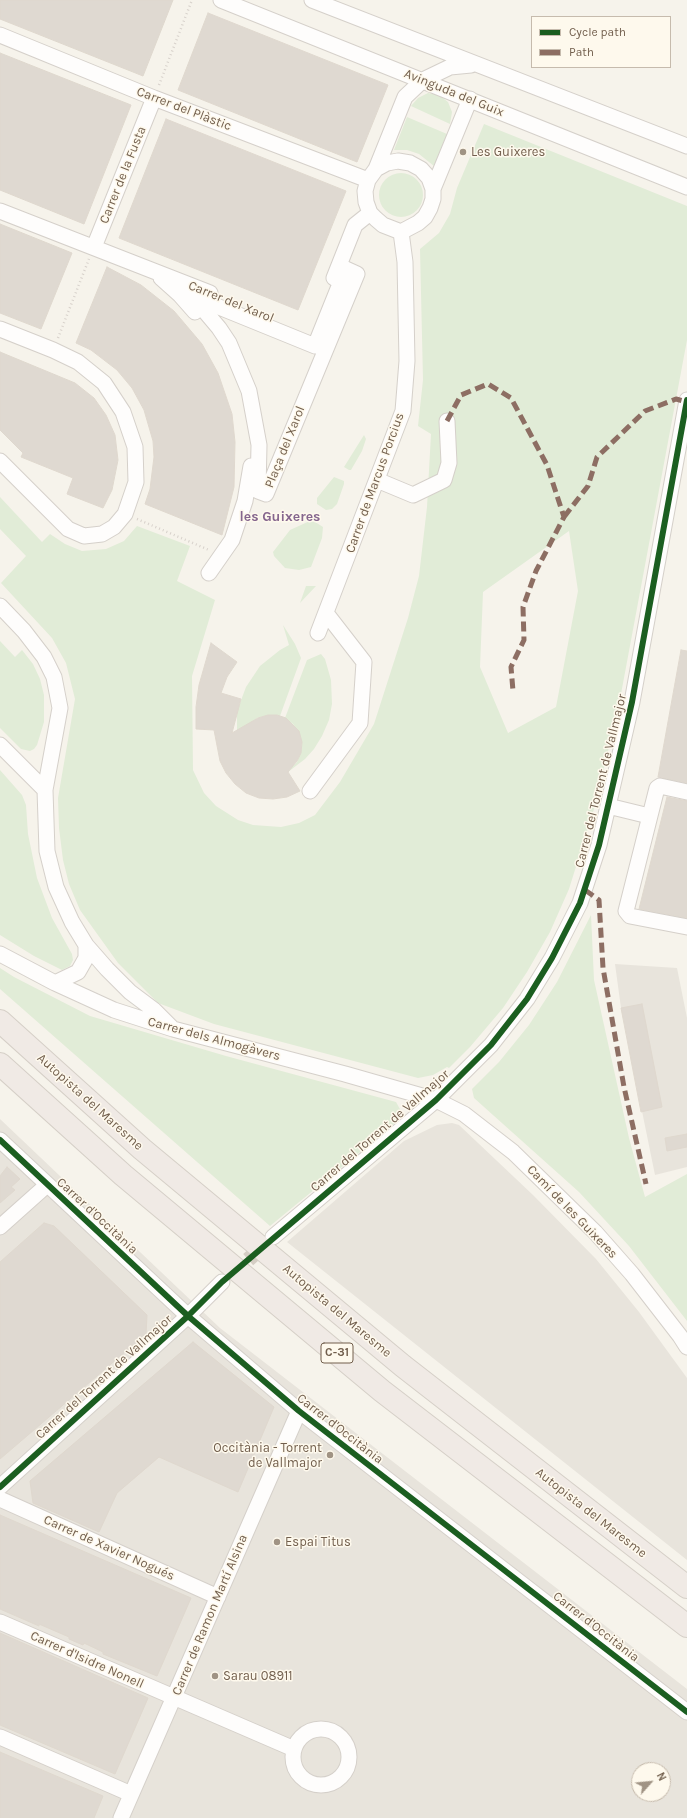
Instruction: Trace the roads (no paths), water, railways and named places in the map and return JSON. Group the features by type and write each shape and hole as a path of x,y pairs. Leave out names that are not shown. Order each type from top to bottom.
{"highway":[{"name":"Autopista del Maresme","path":"0,1021 142,1148 403,1366 687,1587"},
{"name":"C-31","path":"0,1064 123,1175 382,1391 687,1626"}],"street":[{"name":"Avinguda del Guix","path":"221,0 687,187"},
{"path":"312,0 687,146"},
{"name":"Carrer del Plàstic","path":"0,35 154,98 372,175"},
{"path":"372,175 387,163 398,161 410,163 421,169 429,178 433,189 433,199 425,217 418,223 401,232 383,224 370,213 366,202 365,191 405,97 423,80 450,67 474,64"},
{"name":"Carrer de la Fusta","path":"94,247 154,98"},
{"path":"433,189 470,99"},
{"name":"Carrer del Xarol","path":"0,211 312,334 355,225 370,213"},
{"name":"Carrer de Marcus Porcius","path":"318,633 403,411 407,361 405,262 401,232"},
{"name":"Plaça del Xarol","path":"346,269 357,274 266,494 258,491 260,445 250,391 229,343 219,328 192,296 315,346 346,269"},
{"name":"Carrer del Xarol","path":"151,270 180,295 207,328 225,356 241,396 251,433 251,466 245,501 232,540 209,573"},
{"path":"0,329 53,350 78,362 104,383 123,412 136,447 136,482 126,514 114,527 102,534 84,536 68,529 0,461"},
{"name":"Carrer del Torrent de Vallmajor","path":"273,1237 436,1100 491,1045 527,999 552,958 580,903 599,845 632,702 687,400"},
{"path":"377,480 412,495 444,480 450,463 447,421"},
{"path":"0,606 28,636 44,657 54,677 60,708 45,790 47,852 56,886 72,922 86,945 130,992 154,1010 173,1029"},
{"path":"310,791 360,724 364,662 326,613"},
{"path":"0,745 45,790"},
{"path":"687,792 658,787 649,816 626,911 627,914 687,927"},
{"path":"608,806 649,816"},
{"path":"55,984 78,972 86,958 86,945"},
{"name":"Carrer dels Almogàvers","path":"0,954 55,984 114,1010 173,1029 345,1074 436,1100"},
{"name":"Camí de les Guixeres","path":"436,1100 464,1114 513,1152 595,1232 632,1274 687,1347"},
{"name":"Carrer d'Occitània","path":"0,1140 188,1316 298,1411 687,1712"},
{"path":"0,1227 47,1185"},
{"name":"Carrer del Torrent de Vallmajor","path":"0,1487 188,1316 222,1282"},
{"name":"Carrer de Ramon Martí Alsina","path":"121,1818 298,1411"},
{"name":"Carrer de Xavier Nogués","path":"0,1499 218,1597"},
{"name":"Carrer d'Isidre Nonell","path":"0,1622 294,1749"},
{"path":"0,1737 132,1794"}],"tunnel":[{"path":"231,1275 268,1242"}],"place":[{"name":"Les Guixeres","path":"463,152"},
{"name":"Occitània - Torrent de Vallmajor","path":"330,1455"},
{"name":"Espai Titus","path":"277,1542"},
{"name":"Sarau 08911","path":"215,1676"}],"district":[{"name":"les Guixeres","path":"280,517"}]}
